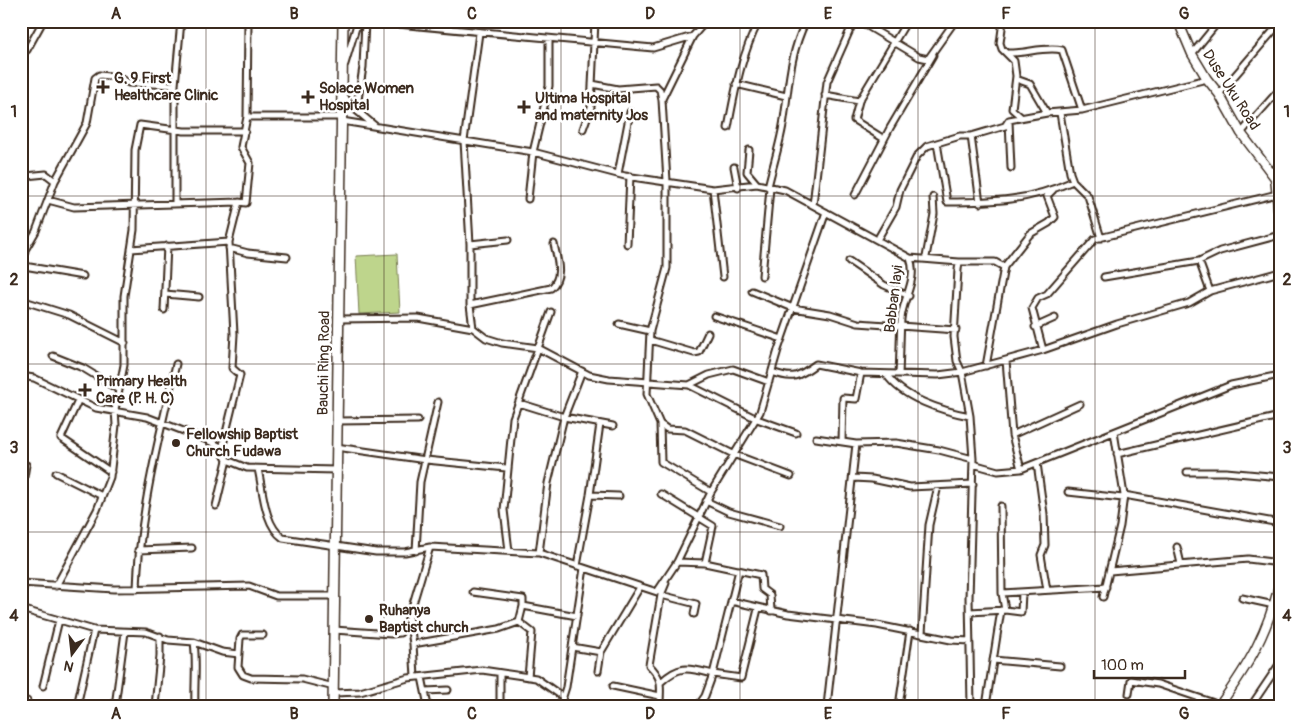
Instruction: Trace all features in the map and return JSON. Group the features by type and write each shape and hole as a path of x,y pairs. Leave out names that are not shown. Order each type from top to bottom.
{"main road":[{"name":"Bauchi Ring Road","path":"334,706 343,21"}],"street":[{"path":"21,54 27,50 43,21"},
{"path":"175,203 175,85 181,21"},
{"path":"48,200 74,206 246,203 250,163 241,147 248,116 248,21"},
{"path":"342,71 358,21"},
{"path":"362,115 358,100 363,67 366,21 653,48 693,36"},
{"path":"583,129 591,107 595,21"},
{"path":"662,100 693,36 706,21"},
{"path":"728,128 736,84 748,42 759,21"},
{"path":"762,276 769,188 784,119 788,74 799,35 806,21"},
{"path":"813,205 827,82 834,62 854,21"},
{"path":"859,21 918,57 928,59 933,55"},
{"path":"884,139 854,120 859,102 907,21"},
{"path":"855,195 884,139 955,21"},
{"path":"1003,21 1000,43 1002,49 1014,61 1016,79 1012,109 1021,117"},
{"name":"Duse Uku Road","path":"1178,21 1192,54 1207,79 1219,94 1241,133 1276,178"},
{"path":"1192,54 1219,21"},
{"path":"1219,94 1279,25 1272,21"},
{"path":"473,328 470,305 470,244 464,141 480,32"},
{"path":"528,199 533,152 549,86 549,39"},
{"path":"1008,53 1021,54 1052,48 1062,50 1082,110"},
{"path":"25,250 36,231 55,181 87,123 95,78 99,75 118,77 129,84 175,85"},
{"path":"1016,79 1030,84 1047,113"},
{"path":"877,240 896,207 900,190 917,156 927,146 1005,126 1009,120 1021,117 1082,110 1207,79"},
{"path":"592,84 618,89 656,86 660,90 667,181 667,268 650,331 647,394 660,424 661,462 711,492"},
{"path":"736,84 786,96"},
{"path":"1241,133 1280,89"},
{"path":"342,92 350,105 375,126"},
{"path":"825,95 859,102"},
{"path":"618,174 630,112"},
{"path":"1060,113 1073,181 1088,196 1101,238"},
{"path":"248,116 342,119 533,152 618,174 713,189 738,188 757,184 785,190 910,258 926,257 959,262 995,262 1004,267"},
{"path":"1009,120 1011,168"},
{"path":"56,586 102,496 111,472 116,425 115,410 125,343 124,296 134,230 135,150 140,125 174,130 245,131"},
{"path":"971,136 980,203"},
{"path":"937,143 947,202 980,203 1046,193 1073,181"},
{"path":"749,150 747,172 757,184"},
{"path":"1280,163 1276,178 1280,227"},
{"path":"734,167 738,188"},
{"path":"21,194 26,176 46,174 55,181"},
{"path":"628,244 630,176"},
{"path":"713,189 723,278"},
{"path":"986,366 1004,267 1030,234 1049,223 1055,217 1047,196 1053,190"},
{"path":"1043,350 1035,327 1032,308 1038,298 1047,294 1095,239 1277,194"},
{"path":"926,257 934,214 933,197"},
{"path":"222,449 240,375 232,368 234,334 229,245 239,202"},
{"path":"21,212 22,239 25,250 21,295"},
{"path":"660,706 661,682 659,675 649,666 661,595 697,517 733,454 757,418 826,212"},
{"path":"1104,276 1199,261 1220,251 1280,235"},
{"path":"470,244 508,240"},
{"path":"470,305 551,288 558,282 560,273 554,244"},
{"path":"131,248 229,245 248,253 287,257"},
{"path":"164,310 167,246"},
{"name":"Babban layi","path":"899,374 904,304 909,296 914,267 910,258"},
{"path":"849,261 884,285 909,296"},
{"path":"1199,261 1210,291"},
{"path":"959,262 956,330 954,337 957,361 962,372 970,416 973,461 970,612 972,706"},
{"path":"24,266 83,276"},
{"path":"772,372 786,378 799,376 816,364 861,373 938,375 962,372 1043,350 1117,324 1189,303 1210,291 1280,272"},
{"path":"752,291 793,308 830,314 858,323 956,330"},
{"path":"165,294 198,297"},
{"path":"21,300 69,315 125,343"},
{"path":"510,551 504,510 506,468 513,418 551,312"},
{"path":"714,316 782,340"},
{"path":"338,318 418,318 473,328 479,334 502,343 538,348 582,371 609,379 689,385 757,418 796,434"},
{"path":"1035,327 1055,318"},
{"path":"619,324 650,331"},
{"path":"650,340 694,353 699,352 708,333"},
{"path":"54,356 83,368 119,390"},
{"path":"1006,360 1012,435 1021,470"},
{"path":"137,589 138,550 176,364"},
{"path":"689,385 709,375 733,369 769,382"},
{"path":"539,553 548,483 564,417 582,371"},
{"path":"842,442 843,398 856,399 861,373"},
{"path":"886,374 893,384 911,394 948,412 970,416"},
{"path":"816,438 856,444 896,443 939,450 998,471 1021,470 1231,385 1280,375"},
{"path":"21,376 34,378 78,401 103,410 115,410 163,422 207,440 222,449 227,460 216,506"},
{"path":"78,401 61,438 111,472"},
{"path":"416,551 420,482 438,402"},
{"path":"519,403 564,417 613,426"},
{"path":"1012,435 1080,404"},
{"path":"1117,454 1280,416"},
{"path":"337,421 418,420"},
{"path":"577,566 600,424"},
{"path":"660,424 667,429 685,430 733,454 791,476"},
{"path":"1103,597 1120,526 1124,497 1114,432"},
{"path":"827,706 854,478 856,444"},
{"path":"336,447 426,460 506,468"},
{"path":"227,460 247,468 336,470"},
{"path":"1037,463 1044,514 1045,545 1041,555 1047,590"},
{"path":"21,464 26,465 21,494"},
{"path":"258,469 274,532 283,538 335,544 376,552 416,551 430,547 539,553 657,592 671,573"},
{"path":"1187,472 1226,472 1280,477"},
{"path":"56,473 102,496"},
{"path":"854,478 872,479 910,487 972,484"},
{"path":"922,633 929,525 938,486"},
{"path":"1068,492 1124,497 1280,523"},
{"path":"661,494 713,526 705,563"},
{"path":"590,495 619,496"},
{"path":"706,501 729,512 780,526"},
{"path":"986,706 1003,610 1001,506"},
{"path":"334,630 400,633 409,617 430,547"},
{"path":"1177,547 1181,564"},
{"path":"138,550 192,548"},
{"path":"1110,571 1248,559 1280,564"},
{"path":"677,562 705,563 762,575 760,583 762,589 770,596 771,610"},
{"path":"560,706 572,647 584,568"},
{"path":"698,706 705,696 713,674 739,570"},
{"path":"1129,694 1131,680 1158,684 1219,705 1245,671 1261,641 1280,582"},
{"path":"21,598 23,584 137,589 249,586 276,596 334,596"},
{"path":"598,671 601,652 640,587"},
{"path":"1002,593 1106,587"},
{"path":"473,592 523,599 519,622"},
{"path":"970,612 1003,610 1021,612 1022,593"},
{"path":"661,595 696,604 694,614"},
{"path":"1242,598 1274,605"},
{"path":"731,601 758,609 837,619 922,633 951,640 970,641"},
{"path":"523,606 577,616"},
{"path":"21,609 94,630 146,632 168,640 194,642 222,652 239,654"},
{"path":"661,682 673,671 692,668 713,674 742,678 758,609"},
{"path":"409,617 415,677"},
{"path":"43,686 59,620"},
{"path":"413,644 499,629 519,622"},
{"path":"519,622 532,632 528,677"},
{"path":"77,706 94,630"},
{"path":"899,706 910,631"},
{"path":"115,706 125,632"},
{"path":"263,635 242,635 240,639 238,667 243,675 251,678 302,679 334,690 360,692 415,677 422,678 482,670 528,677 545,682 563,697"},
{"path":"155,706 160,636"},
{"path":"194,642 197,666 194,678 195,706"},
{"path":"572,647 601,652"},
{"path":"993,660 1060,666"},
{"path":"1251,706 1280,663"},
{"path":"500,673 500,706"},
{"path":"422,678 428,706"},
{"path":"613,686 660,696"},
{"path":"425,691 448,690"}],"green space":[{"path":"397,254 400,312 359,314 356,256"}],"place":[{"name":"G. 9 First Healthcare Clinic","path":"103,87"},
{"name":"Solace Women Hospital","path":"308,97"},
{"name":"Ultima Hospital and maternity Jos","path":"524,107"},
{"name":"Primary Health Care (P. H. C)","path":"85,390"},
{"name":"Fellowship Baptist Church Fudawa","path":"176,443"},
{"name":"Ruhanya Baptist church","path":"369,619"}]}
